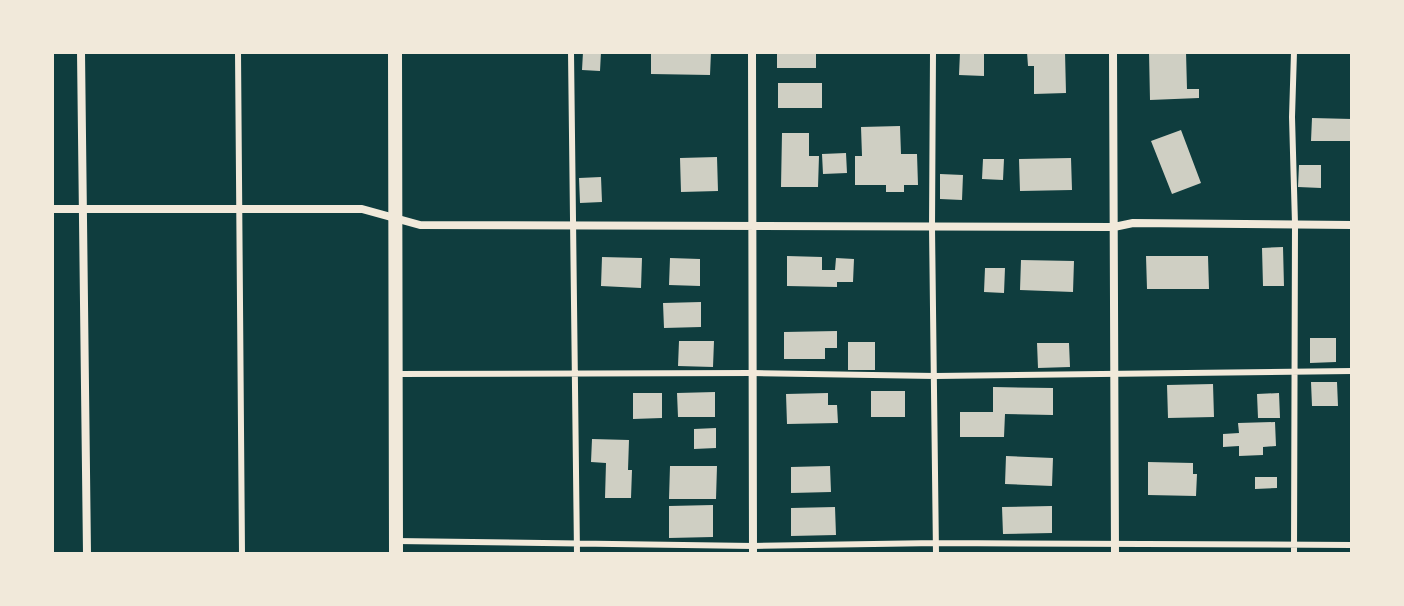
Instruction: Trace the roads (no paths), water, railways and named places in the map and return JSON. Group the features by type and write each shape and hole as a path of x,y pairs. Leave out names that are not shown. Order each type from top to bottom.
{"street":[{"path":"81,52 87,554"},
{"path":"395,52 396,548"},
{"path":"752,52 753,550"},
{"path":"1113,52 1115,550"},
{"path":"52,209 362,209 420,225 1352,225"}],"lane":[{"path":"238,52 242,554"},
{"path":"571,52 577,554"},
{"path":"933,52 936,554"},
{"path":"1294,52 1294,550"},
{"path":"396,374 1114,376 1129,373 1352,371"},
{"path":"396,548 577,544 753,550 937,543 1115,550 1294,550 1352,545"}]}
